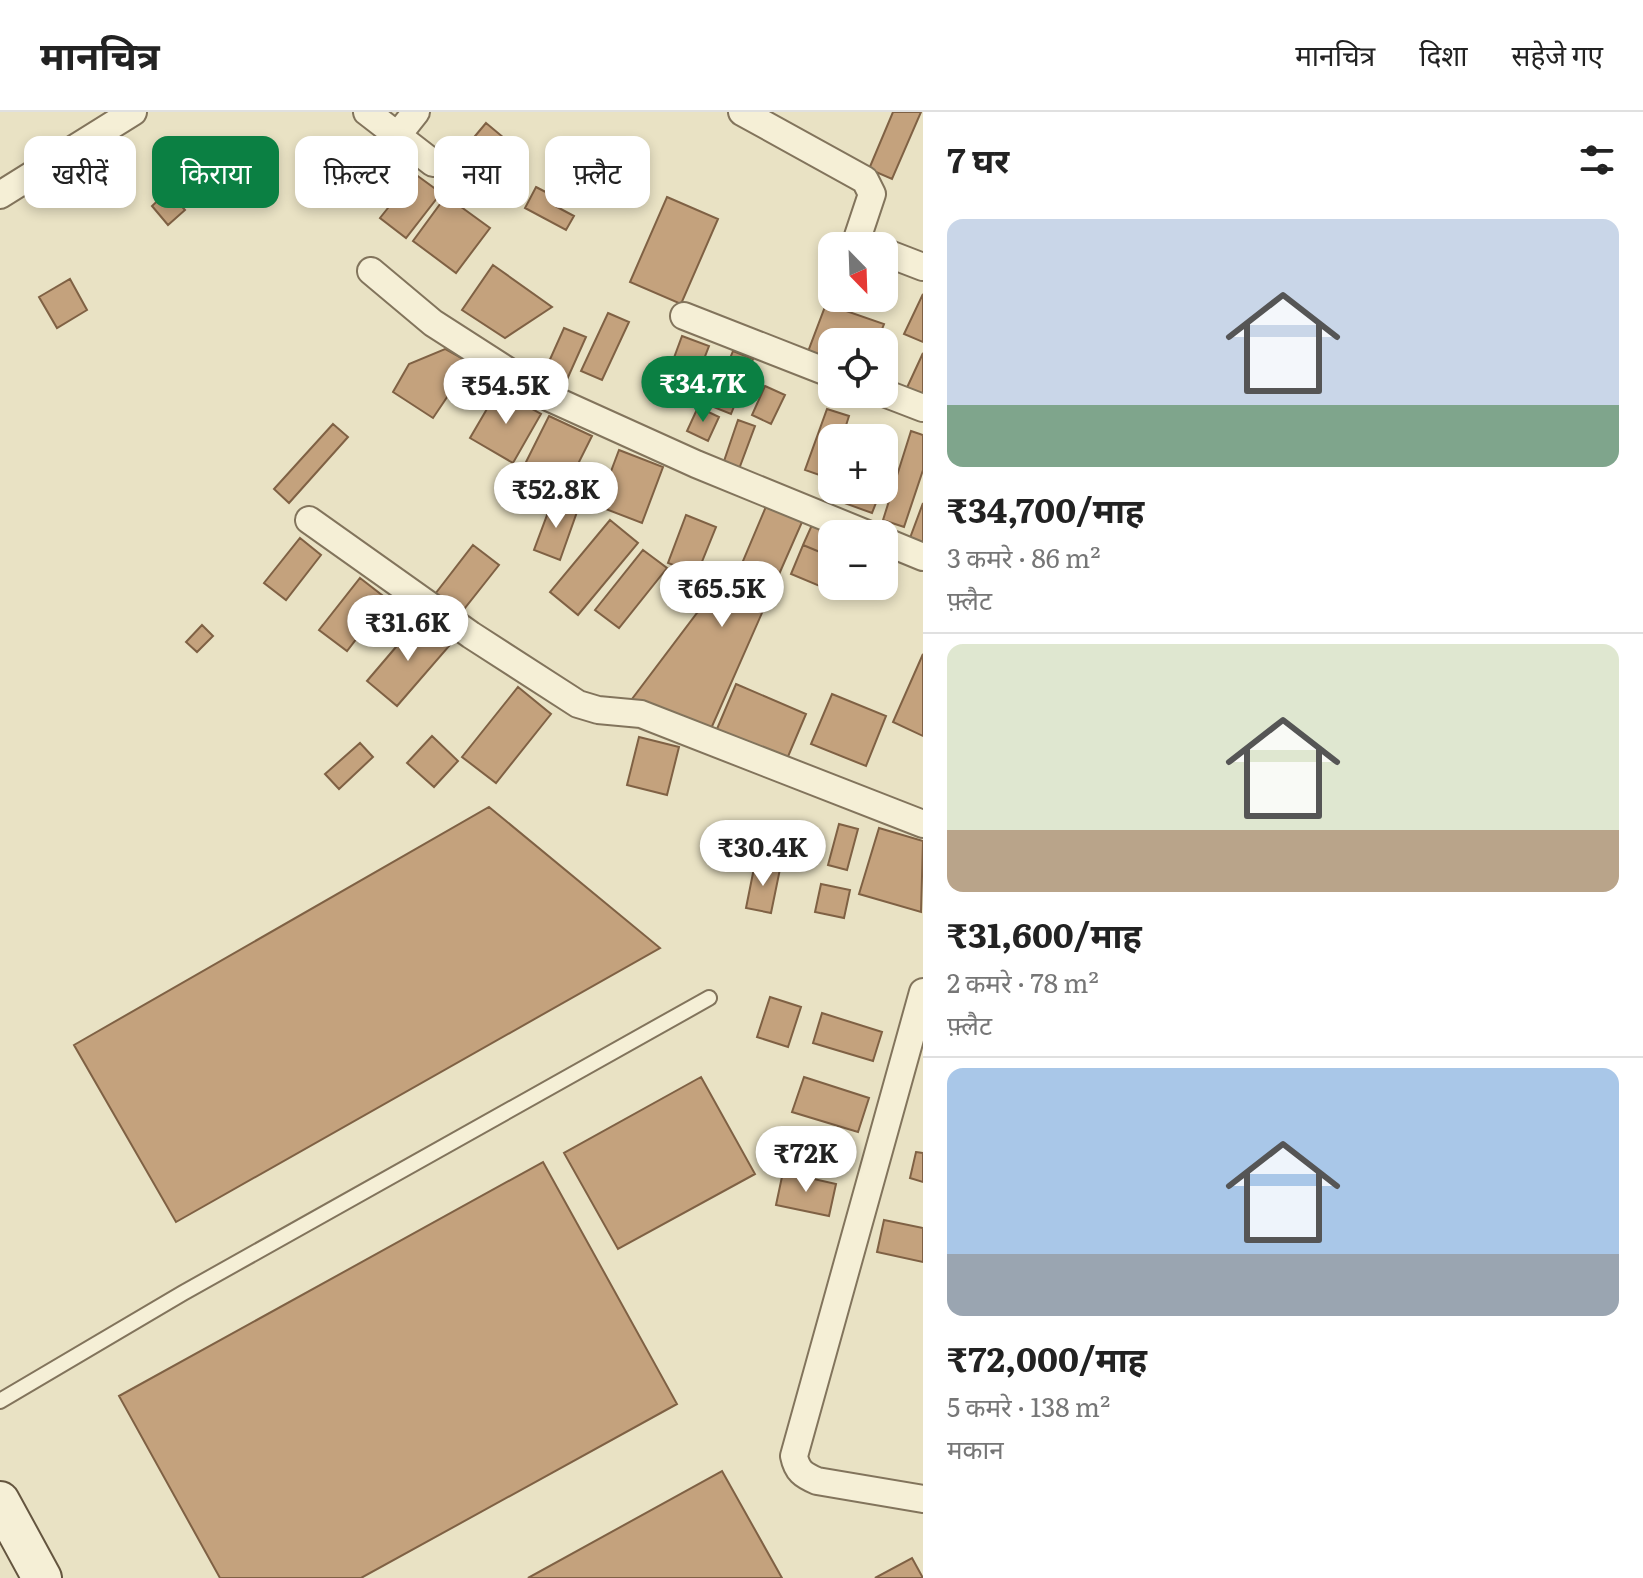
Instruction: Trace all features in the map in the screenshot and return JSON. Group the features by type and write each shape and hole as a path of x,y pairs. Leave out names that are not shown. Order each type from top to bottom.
{"street":[{"path":"0,195 133,112"},
{"path":"367,112 397,136 416,112"},
{"path":"742,112 857,174 870,186 870,202 859,232"},
{"path":"770,127 793,112"},
{"path":"418,152 433,163"},
{"path":"898,257 923,267"},
{"path":"371,271 433,323 550,398 696,464 833,520"},
{"path":"684,316 818,369"},
{"path":"898,398 923,408"},
{"path":"309,520 471,635 578,704 598,710 641,714 923,824"},
{"path":"898,547 923,557"},
{"path":"923,992 794,1456 796,1467 804,1476 817,1481 923,1499"},
{"path":"0,1501 42,1578"}],"lane":[{"path":"0,1401 183,1293 709,998"}],"building":[{"path":"893,112 921,112 892,179 869,169"},
{"path":"486,123 502,136 475,136"},
{"path":"418,176 434,188 434,202 406,238 380,218 388,208 418,208"},
{"path":"536,187 545,192 545,208 559,208 574,216 566,230 525,208 529,208 529,200"},
{"path":"667,197 718,219 681,304 630,282"},
{"path":"154,208 183,208 185,210 168,225"},
{"path":"437,208 462,208 490,228 456,273 413,241"},
{"path":"493,265 552,307 505,338 462,310"},
{"path":"70,279 87,310 57,328 39,297"},
{"path":"923,294 923,342 904,334"},
{"path":"823,312 849,312 884,324 882,328 818,328 818,361 806,357"},
{"path":"608,313 629,322 602,380 581,371"},
{"path":"564,328 586,337 561,393 539,384"},
{"path":"682,336 709,346 690,395 664,385"},
{"path":"445,349 470,363 433,418 393,392 409,364"},
{"path":"733,351 753,359 731,414 711,406"},
{"path":"923,353 923,403 904,394"},
{"path":"765,386 785,395 771,424 752,415"},
{"path":"498,390 541,414 513,463 470,438"},
{"path":"698,407 719,417 708,441 687,431"},
{"path":"827,409 849,416 846,424 822,424"},
{"path":"549,416 592,436 564,492 521,472"},
{"path":"738,420 755,426 739,469 723,464"},
{"path":"333,424 348,437 289,503 274,489"},
{"path":"911,431 923,435 923,470 904,527 898,525 898,520 883,520 888,504 898,504 898,472"},
{"path":"818,434 818,475 805,470"},
{"path":"619,450 663,467 642,523 598,506"},
{"path":"770,497 806,513 710,731 629,703 697,613 738,573"},
{"path":"553,499 578,509 560,560 534,550"},
{"path":"923,503 923,543 910,538"},
{"path":"847,504 876,504 872,513"},
{"path":"686,515 716,527 697,574 668,563"},
{"path":"816,516 825,520 818,520 818,551 803,545"},
{"path":"610,520 638,543 578,615 550,592"},
{"path":"300,538 321,555 286,600 264,583"},
{"path":"473,545 499,565 457,618 432,598"},
{"path":"803,545 818,551 818,585 791,574"},
{"path":"643,550 667,568 619,628 595,610"},
{"path":"360,578 387,599 347,651 319,630"},
{"path":"419,620 450,645 397,706 367,681"},
{"path":"202,625 213,636 197,652 186,642"},
{"path":"923,654 923,736 893,722"},
{"path":"736,684 806,714 784,766 714,736"},
{"path":"518,687 551,714 496,783 462,757"},
{"path":"832,694 886,716 866,766 811,744"},
{"path":"432,736 458,761 434,787 407,763"},
{"path":"639,737 679,747 667,795 627,785"},
{"path":"360,743 373,757 339,789 325,774"},
{"path":"489,807 660,948 176,1222 74,1045"},
{"path":"839,824 858,829 847,870 828,865"},
{"path":"879,828 923,841 921,912 859,894"},
{"path":"755,863 780,869 771,913 746,908"},
{"path":"821,884 850,890 844,918 815,912"},
{"path":"770,997 801,1007 788,1047 757,1037"},
{"path":"822,1013 882,1032 873,1061 813,1043"},
{"path":"701,1077 755,1174 618,1249 564,1153"},
{"path":"804,1077 869,1098 858,1132 792,1112"},
{"path":"916,1152 923,1153 923,1182 910,1178"},
{"path":"543,1162 677,1404 361,1578 220,1578 119,1396"},
{"path":"783,1172 836,1184 829,1216 776,1205"},
{"path":"884,1220 923,1228 923,1262 877,1252"},
{"path":"722,1471 782,1578 528,1578"},
{"path":"912,1558 923,1578 875,1578"}]}
